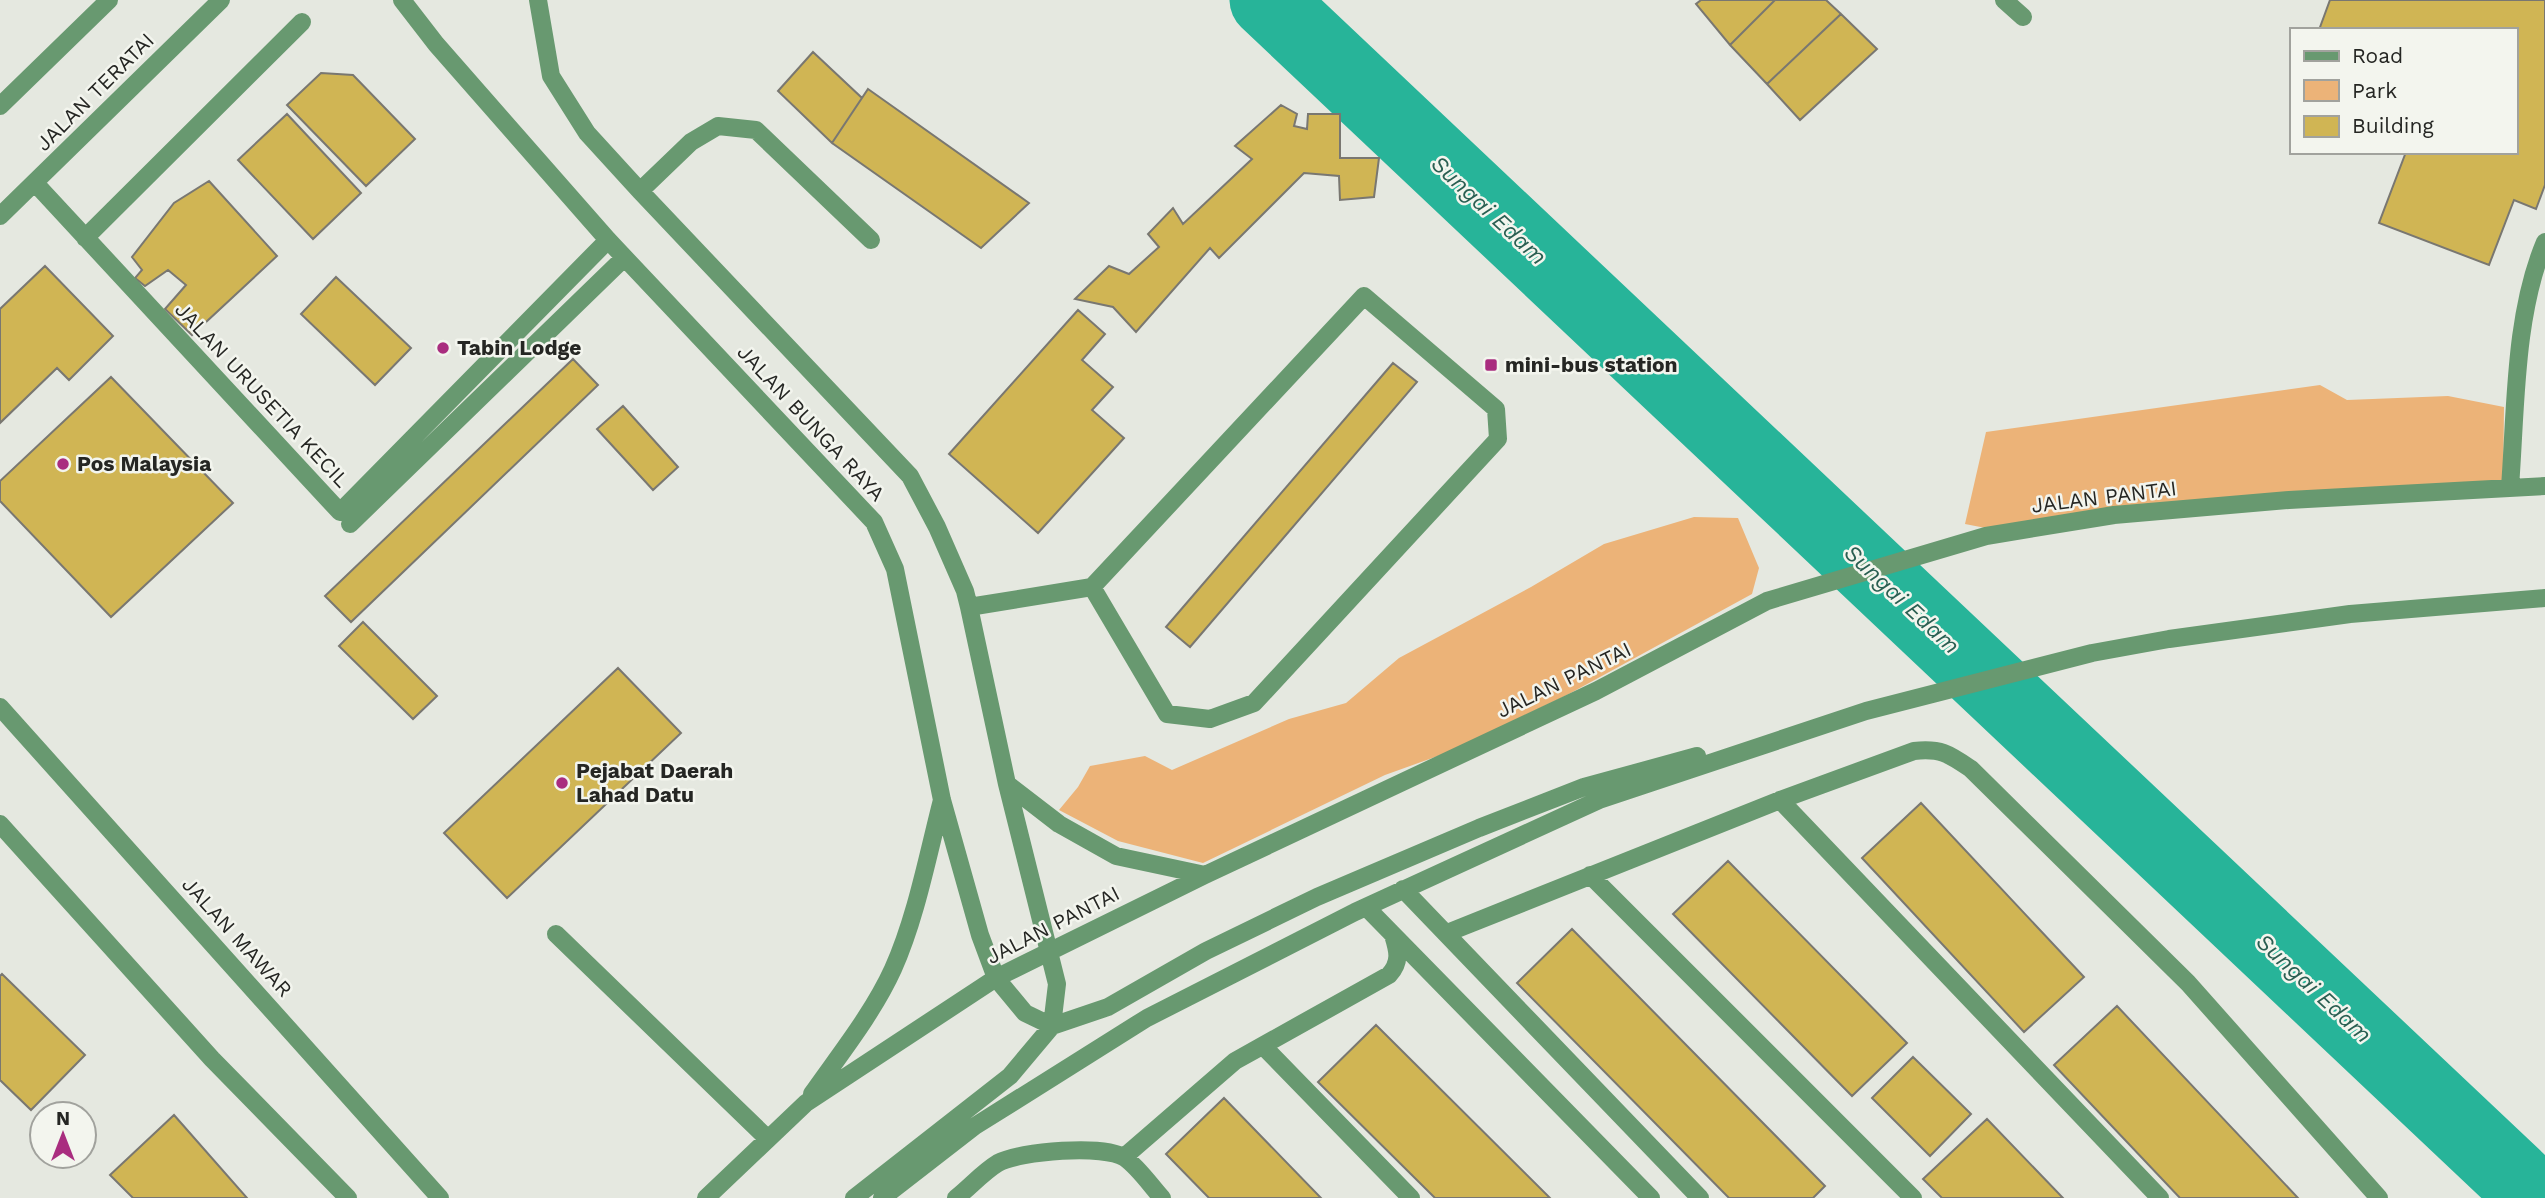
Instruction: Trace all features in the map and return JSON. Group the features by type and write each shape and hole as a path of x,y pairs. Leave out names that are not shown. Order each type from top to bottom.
{"street":[{"path":"0,106 109,0"},
{"name":"JALAN TERATAI","path":"0,216 221,0"},
{"name":"JALAN BUNGA RAYA","path":"402,0 436,44 624,258 874,522 895,569 942,800 980,935 996,978 1025,1013 1052,1026 1057,984 1007,784 965,591 937,527 910,476 587,133 551,76 538,0"},
{"path":"2004,0 2023,17"},
{"path":"85,237 302,22"},
{"path":"640,191 691,142 718,126 757,130 871,240"},
{"name":"JALAN URUSETIA KECIL","path":"35,183 340,512 608,240"},
{"path":"2510,487 2522,341 2537,261 2545,242"},
{"name":"JALAN URUSETIA KECIL","path":"350,524 624,258"},
{"path":"969,607 1092,586 1364,296 1496,409 1498,439 1254,703 1210,719 1167,714 1092,586"},
{"name":"JALAN PANTAI","path":"706,1198 806,1103 996,978 1205,875 1596,691 1767,601 1986,536 2114,515 2289,500 2545,486"},
{"path":"853,1198 1010,1076 1052,1026 1108,1007 1206,951 1317,897 1584,786 2092,653 2169,639 2350,614 2545,598"},
{"name":"JALAN MAWAR","path":"0,707 440,1198"},
{"path":"881,1198 975,1126 1147,1018 1366,907 1599,800 1866,711"},
{"path":"1447,933 1780,800 1914,751 1931,749 1947,753 1971,769 2189,983 2379,1198"},
{"path":"1007,784 1059,824 1116,856 1205,875"},
{"path":"806,1103 863,1020 893,969 914,909 942,800"},
{"path":"1780,800 2160,1198"},
{"path":"0,824 212,1059 348,1198"},
{"path":"1590,875 1913,1198"},
{"path":"1403,889 1700,1198"},
{"path":"1366,907 1651,1198"},
{"path":"556,934 768,1139"},
{"path":"1124,1157 1235,1061 1389,975 1396,968 1399,956 1393,935"},
{"path":"1264,1047 1410,1198"},
{"path":"956,1198 998,1163 1023,1155 1076,1150 1124,1157 1162,1198"}],"green space":[{"path":"2320,385 2347,400 2448,396 2504,407 2503,493 2308,503 2001,531 1965,524 1986,432"},
{"path":"1694,517 1738,518 1759,568 1752,594 1567,695 1449,752 1385,775 1203,863 1118,841 1059,810 1078,787 1090,766 1145,756 1172,770 1289,719 1346,703 1399,658 1531,587 1604,544"}],"building":[{"path":"1701,0 1775,0 1730,45 1696,4"},
{"path":"1775,0 1826,0 1841,14 1767,84 1730,45"},
{"path":"2330,0 2545,0 2545,185 2536,209 2514,200 2489,265 2379,223 2405,154 2517,154 2517,28 2320,28"},
{"path":"1841,14 1877,49 1800,120 1767,84"},
{"path":"813,52 862,98 832,143 778,91"},
{"path":"321,73 353,75 415,139 366,186 287,105"},
{"path":"868,89 1029,203 981,248 832,143"},
{"path":"1281,105 1297,114 1294,126 1307,129 1308,114 1340,114 1340,158 1379,158 1374,197 1340,200 1339,176 1304,173 1219,258 1210,248 1136,332 1113,307 1075,299 1109,266 1129,274 1159,247 1148,234 1173,208 1183,224 1252,159 1235,146"},
{"path":"287,114 361,193 313,239 238,160"},
{"path":"209,181 277,256 192,335 165,309 186,285 168,270 145,286 135,278 142,270 132,257 174,203"},
{"path":"45,266 113,336 69,380 57,368 0,423 0,309"},
{"path":"336,277 411,348 375,385 301,314"},
{"path":"1078,310 1105,334 1082,360 1113,387 1092,410 1124,438 1038,533 949,454"},
{"path":"573,359 598,385 351,622 325,596"},
{"path":"1393,363 1417,382 1190,647 1166,627"},
{"path":"111,377 233,503 111,617 0,501 0,481"},
{"path":"623,406 678,467 653,490 597,429"},
{"path":"363,622 437,696 413,719 339,646"},
{"name":"Pejabat Daerah Lahad Datu","path":"618,668 681,733 507,898 444,833"},
{"path":"1921,803 2084,977 2024,1032 1862,858"},
{"path":"1728,861 1907,1043 1852,1096 1673,914"},
{"path":"1572,929 1825,1186 1813,1198 1729,1198 1517,983"},
{"path":"2,974 85,1055 41,1100 28,1100 28,1107 0,1080"},
{"path":"2117,1006 2298,1198 2180,1198 2054,1065"},
{"path":"1376,1025 1550,1198 1435,1198 1318,1082"},
{"path":"1913,1057 1971,1114 1930,1156 1872,1098"},
{"path":"1224,1098 1321,1198 1209,1198 1166,1154"},
{"path":"174,1115 247,1198 133,1198 110,1175"},
{"path":"1987,1119 2063,1198 1942,1198 1923,1179"}],"waterway":[{"name":"Sungai Edam","path":"1267,0 2536,1198"}],"place":[{"name":"Tabin Lodge","path":"443,348"},
{"name":"mini-bus station","path":"1491,365"},
{"name":"Pos Malaysia","path":"63,464"},
{"name":"Pejabat Daerah Lahad Datu","path":"562,783"}]}
